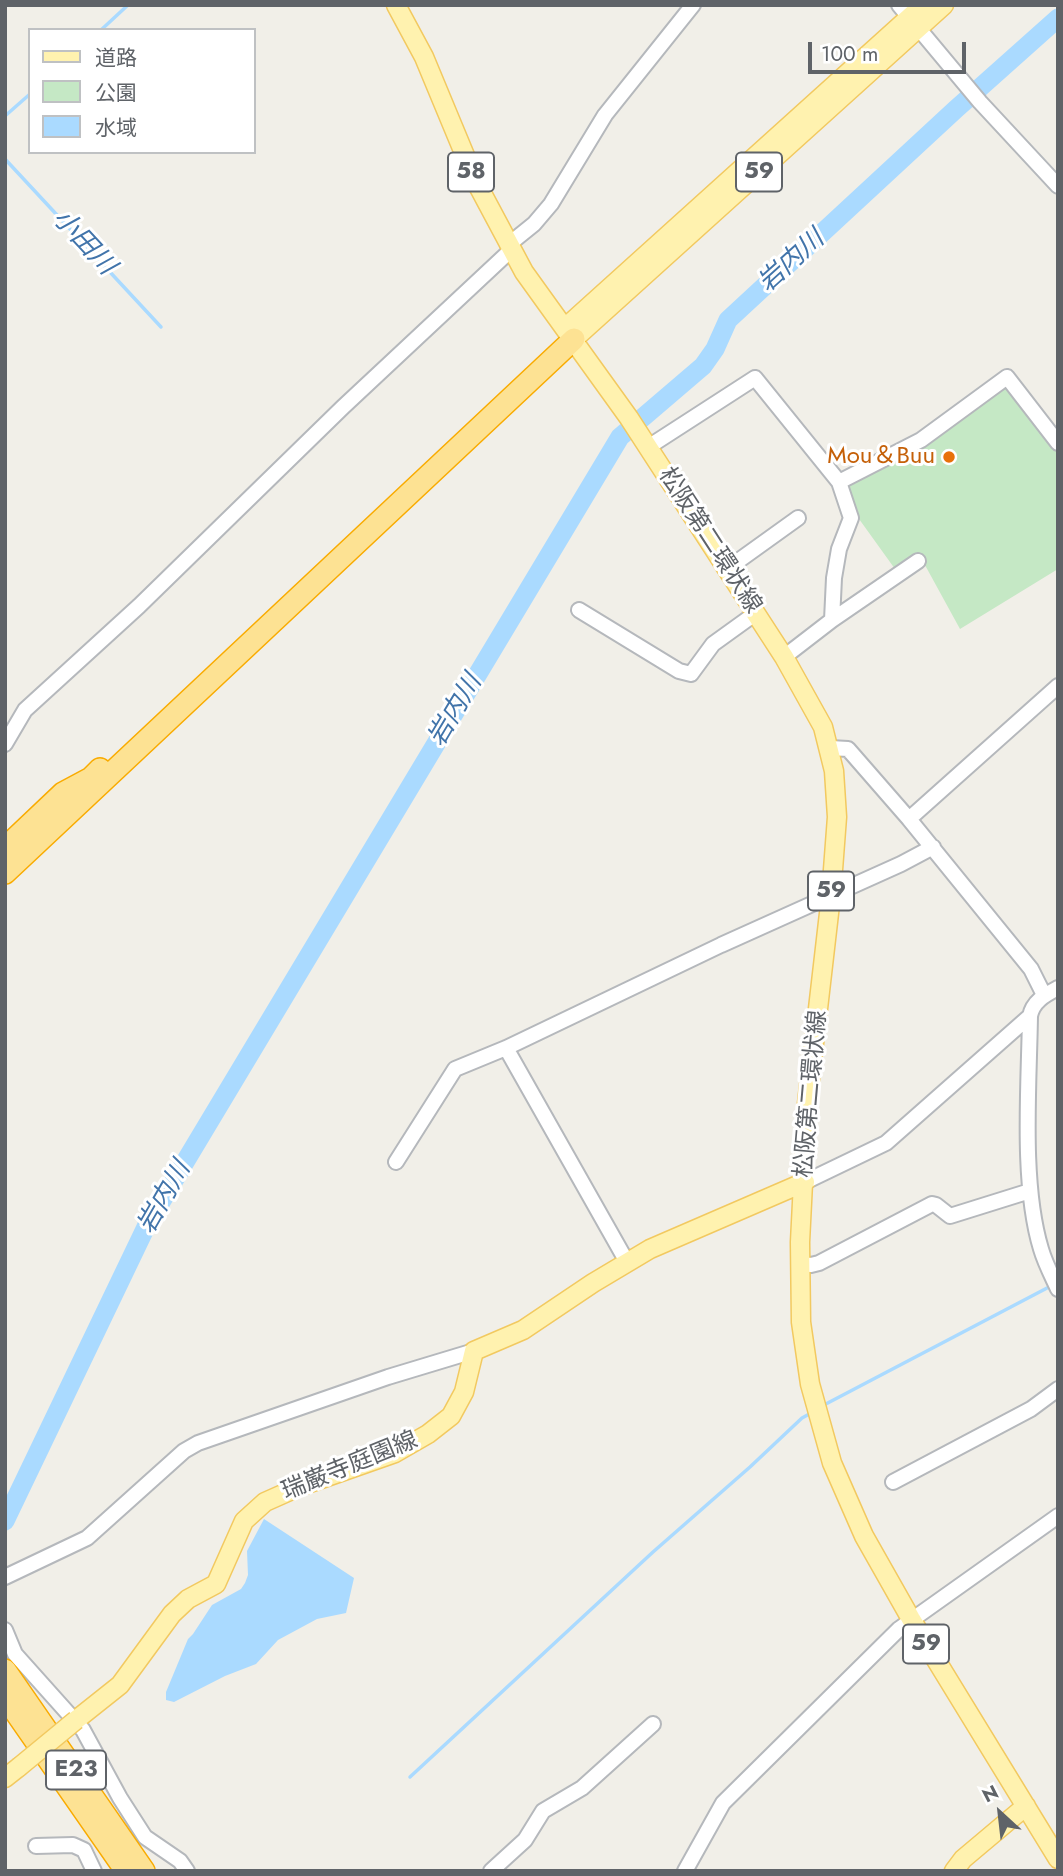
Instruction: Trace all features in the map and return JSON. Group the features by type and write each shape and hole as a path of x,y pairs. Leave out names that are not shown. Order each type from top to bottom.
{"highway":[{"path":"5,848 63,793 91,778 570,333"},
{"path":"5,873 570,333"},
{"name":"E23","path":"5,1670 144,1871"},
{"name":"E23","path":"5,1698 126,1871"}],"main road":[{"name":"58","path":"396,5 424,57 476,182 510,248 524,272 570,333"},
{"name":"59","path":"570,333 923,5"},
{"name":"59","path":"908,17 944,5"},
{"name":"松阪第二環状線","path":"570,333 629,418 648,438 784,657 819,719 830,748 837,817 831,896 807,1104 800,1264 803,1341 816,1409 832,1463 852,1513 911,1619 1058,1859"},
{"path":"474,1351 523,1330 628,1262 678,1236 805,1182"},
{"name":"瑞巌寺庭園線","path":"12,1773 120,1685 172,1614 188,1599 216,1584 244,1521 265,1502 301,1486 395,1453 428,1434 451,1416 464,1392 474,1351"},
{"path":"954,1871 963,1859 1027,1806"}],"street":[{"path":"5,744 25,710 101,642 534,224 551,204 604,115 693,5"},
{"path":"908,17 980,102 1058,186"},
{"path":"839,482 921,440 1007,377 1058,443"},
{"path":"648,438 755,379 839,482 851,519 839,549 834,578 832,620"},
{"path":"727,569 798,517"},
{"path":"784,657 832,620 918,561"},
{"path":"579,610 679,671 691,674 713,644 756,613"},
{"path":"909,819 1058,686"},
{"path":"830,748 848,749 909,819 1031,969 1044,995"},
{"path":"396,1162 455,1069 506,1048 933,847"},
{"path":"1058,988 1044,995 1032,1007 1030,1016 1030,1191 1040,1247 1058,1289"},
{"path":"805,1182 886,1143 1030,1016"},
{"path":"506,1048 628,1262"},
{"path":"800,1264 819,1263 932,1205 950,1216 1030,1191"},
{"path":"5,1577 87,1538 177,1457 198,1443 388,1377 474,1351"},
{"path":"892,1482 1031,1409 1058,1389"},
{"path":"685,1871 723,1803 911,1619 1058,1516"},
{"path":"5,1630 15,1654 76,1720 145,1837 180,1861 187,1871"},
{"path":"491,1871 524,1840 543,1811 582,1788 653,1724"},
{"path":"36,1846 73,1845 85,1850 94,1871"}],"green space":[{"path":"1005,385 1058,452 1058,569 960,629 920,556 895,569 854,512 843,489 848,481"}],"water":[{"path":"264,1519 354,1578 346,1613 317,1619 278,1640 256,1664 225,1676 174,1702 166,1700 166,1692 188,1639 212,1605 241,1589 245,1583 248,1575 247,1551"}],"waterway":[{"name":"小田川","path":"103,28 128,5"},
{"name":"岩内川","path":"5,1521 146,1227 620,437 703,366 715,349 728,320 1058,18"},
{"name":"小田川","path":"5,116 28,96"},
{"name":"小田川","path":"5,159 161,327"},
{"path":"822,1406 1049,1287"},
{"path":"410,1777 653,1552 802,1418 813,1412"}],"place":[{"name":"Mou＆Buu","path":"949,457"}]}
